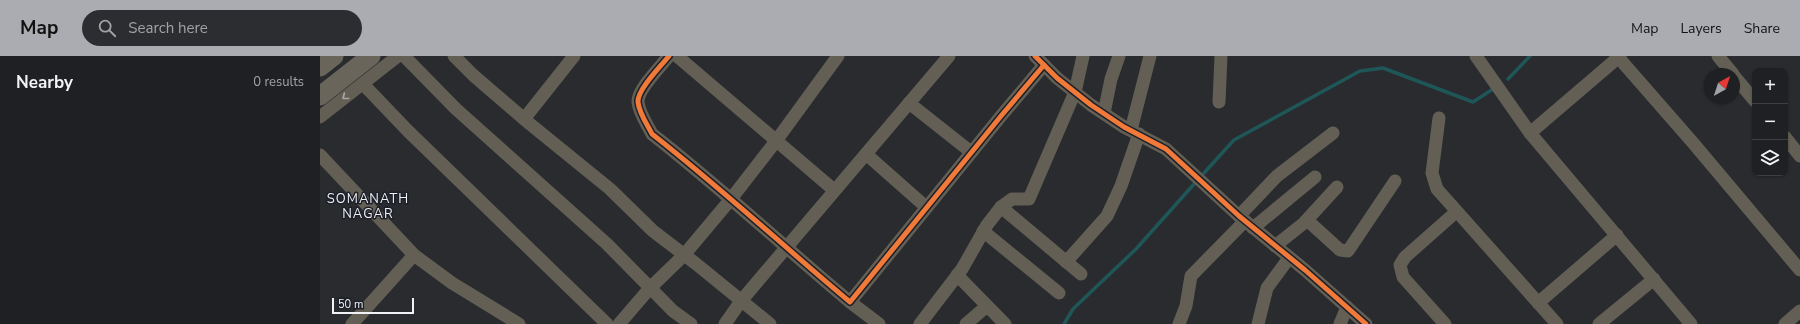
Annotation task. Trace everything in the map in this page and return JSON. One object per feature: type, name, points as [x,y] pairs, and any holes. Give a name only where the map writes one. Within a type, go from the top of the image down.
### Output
[{"type":"highway","points":[[320,67],[334,56]]},
{"type":"highway","points":[[320,96],[371,56]]},
{"type":"street","points":[[320,117],[398,56]]},
{"type":"street","points":[[404,56],[456,109],[607,244],[673,311],[691,324]]},
{"type":"street","points":[[454,56],[473,75],[524,119],[610,189],[653,231],[770,324]]},
{"type":"street","points":[[524,119],[574,56]]},
{"type":"street","points":[[669,56],[642,89],[638,97],[638,102],[643,117],[652,134],[731,199],[850,302],[879,324]]},
{"type":"street","points":[[677,56],[834,190]]},
{"type":"street","points":[[619,324],[650,288],[684,255],[731,199],[776,141],[838,56]]},
{"type":"street","points":[[725,324],[741,301],[949,56]]},
{"type":"street","points":[[1035,56],[1075,92],[1104,113],[1166,150],[1246,222],[1366,324]]},
{"type":"street","points":[[920,324],[957,275],[983,231],[1001,206],[1012,199],[1029,199],[1075,92],[1083,56]]},
{"type":"street","points":[[1104,113],[1111,79],[1119,56]]},
{"type":"street","points":[[1066,262],[1107,216],[1121,186],[1135,132],[1150,56]]},
{"type":"street","points":[[1219,102],[1221,56]]},
{"type":"street","points":[[1476,56],[1530,133],[1691,324]]},
{"type":"street","points":[[1718,56],[1727,68]]},
{"type":"street","points":[[1530,133],[1619,57],[1800,270]]},
{"type":"street","points":[[850,302],[971,152],[1044,65]]},
{"type":"street","points":[[1740,83],[1752,97]]},
{"type":"street","points":[[363,84],[408,131],[607,324]]},
{"type":"street","points":[[909,103],[971,152]]},
{"type":"street","points":[[1439,118],[1432,173],[1437,189],[1557,324]]},
{"type":"street","points":[[1246,222],[1277,176],[1333,133]]},
{"type":"street","points":[[1787,140],[1800,156]]},
{"type":"street","points":[[866,154],[926,207]]},
{"type":"street","points":[[320,155],[414,255],[452,283],[519,324]]},
{"type":"street","points":[[1180,324],[1186,306],[1191,276],[1246,222],[1315,177]]},
{"type":"street","points":[[1307,220],[1340,250],[1348,251],[1395,181]]},
{"type":"street","points":[[1275,246],[1307,220],[1337,188]]},
{"type":"street","points":[[1001,206],[1082,274]]},
{"type":"street","points":[[1445,324],[1403,277],[1400,265],[1405,257],[1456,212]]},
{"type":"street","points":[[983,231],[1059,293]]},
{"type":"street","points":[[1538,303],[1617,235]]},
{"type":"street","points":[[352,324],[414,255]]},
{"type":"street","points":[[1258,324],[1267,288],[1289,258]]},
{"type":"street","points":[[957,275],[1005,324]]},
{"type":"street","points":[[1599,324],[1654,279]]},
{"type":"street","points":[[966,324],[987,306]]},
{"type":"street","points":[[1340,324],[1347,307]]},
{"type":"street","points":[[1785,324],[1800,311]]},
{"type":"waterway","points":[[1508,79],[1530,56]]},
{"type":"waterway","points":[[1204,173],[1234,140],[1360,71],[1383,68],[1473,102],[1493,89]]},
{"type":"waterway","points":[[1064,324],[1073,309],[1136,249],[1195,183]]},
{"type":"cycle path","points":[[669,56],[645,85],[639,97],[638,102],[640,110],[652,134],[850,302],[1044,65]]},
{"type":"cycle path","points":[[1035,56],[1057,78],[1091,105],[1124,127],[1166,149],[1239,216],[1305,270],[1366,324]]},
{"type":"district","name":"SOMANATH NAGAR","points":[[368,206]]}]
